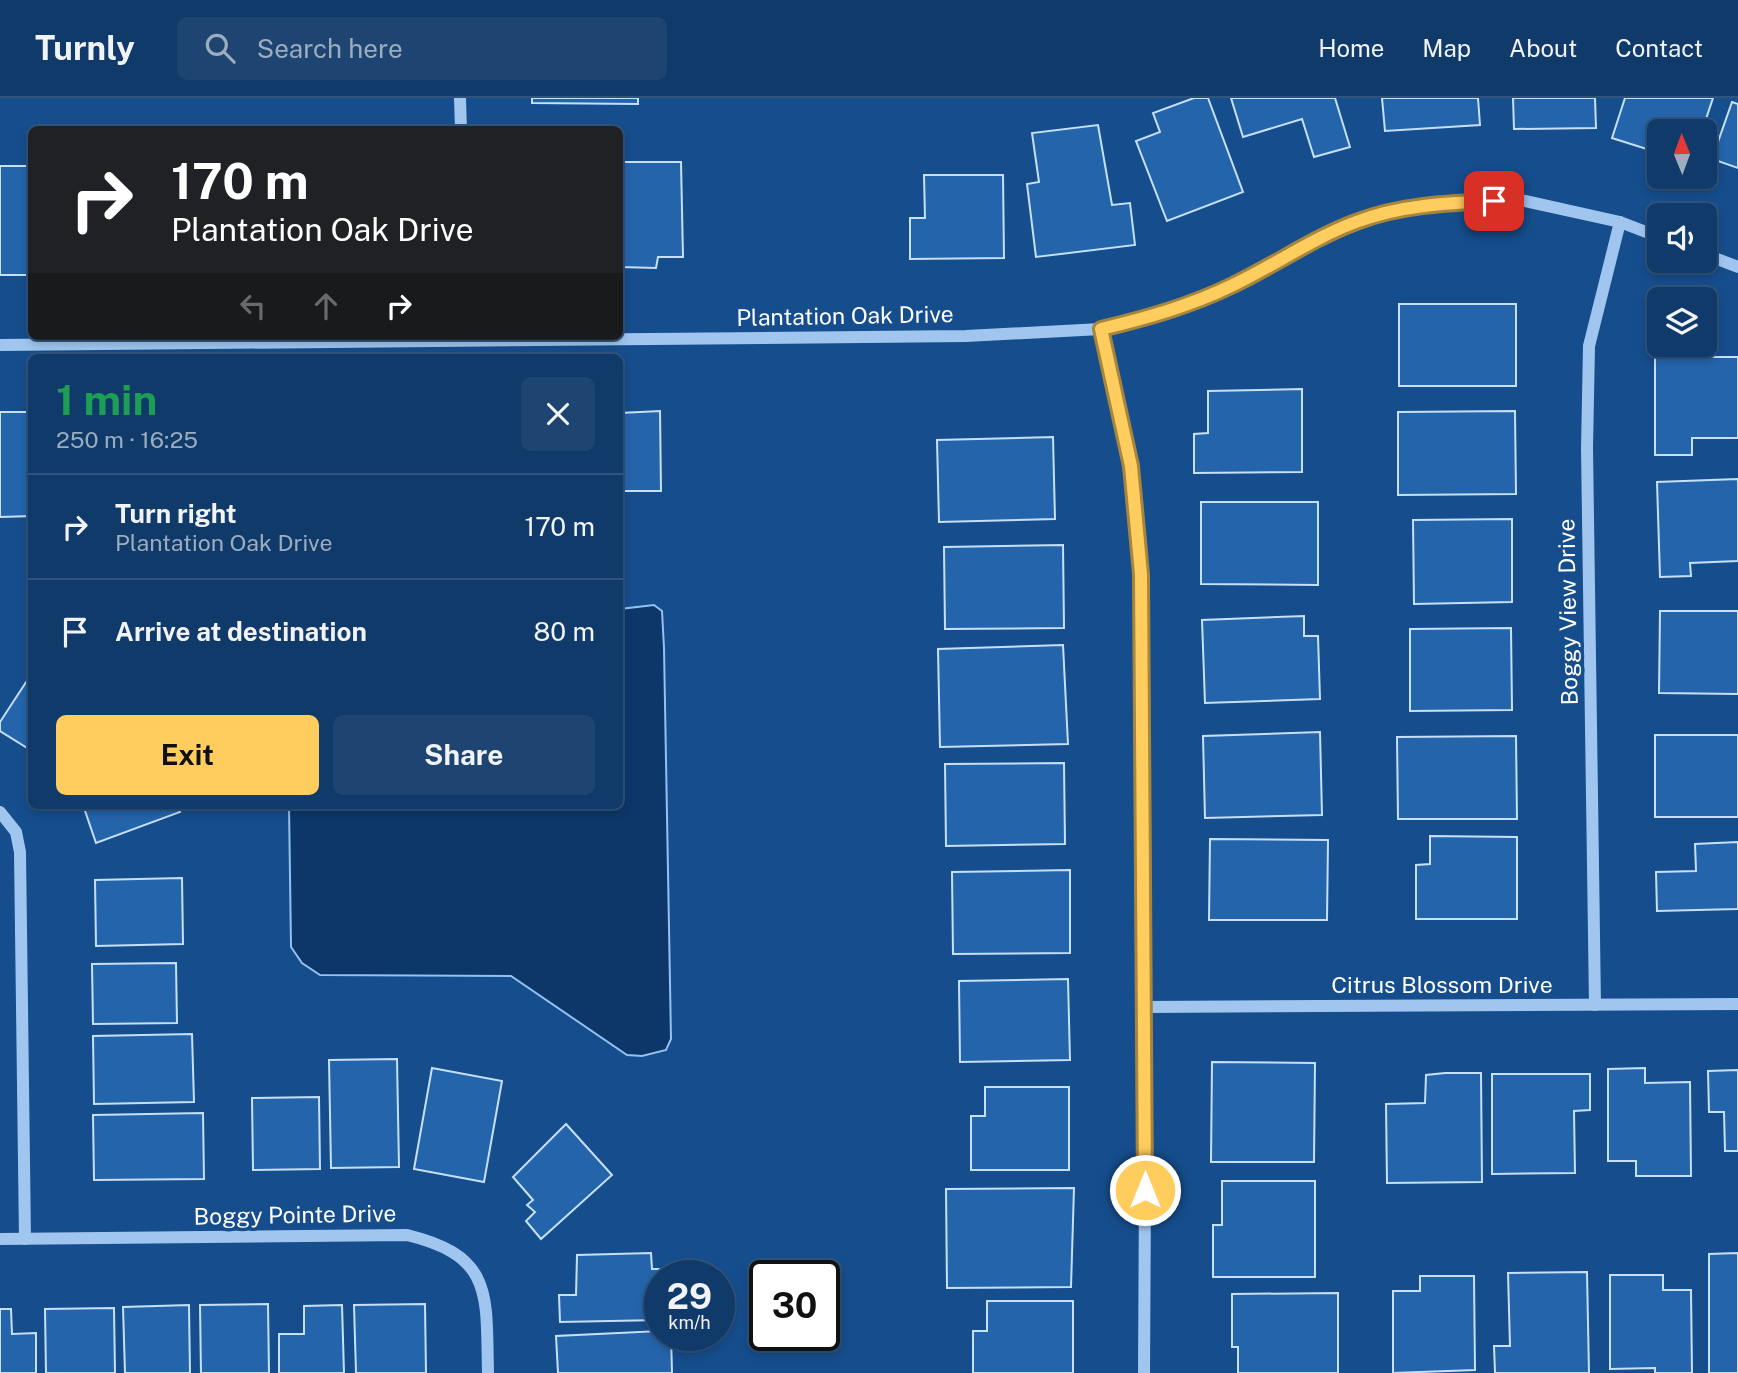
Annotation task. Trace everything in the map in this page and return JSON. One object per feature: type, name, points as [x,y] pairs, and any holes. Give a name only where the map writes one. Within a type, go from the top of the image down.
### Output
[{"type":"street","points":[[460,98],[461,126]]},
{"type":"street","name":"Plantation Oak Drive","points":[[623,337],[966,336],[1101,329],[1172,312],[1234,284],[1302,246],[1358,221],[1415,207],[1516,200],[1620,222],[1647,232]]},
{"type":"street","name":"Boggy View Drive","points":[[1595,1005],[1587,447],[1590,346],[1620,222]]},
{"type":"street","points":[[1717,259],[1738,267]]},
{"type":"street","points":[[1101,329],[1131,466],[1141,574],[1146,1007],[1144,1373]]},
{"type":"street","name":"Plantation Oak Drive","points":[[0,345],[334,340]]},
{"type":"street","points":[[0,812],[16,832],[20,852],[25,1238]]},
{"type":"street","name":"Citrus Blossom Drive","points":[[1146,1007],[1738,1004]]},
{"type":"street","name":"Boggy Pointe Drive","points":[[0,1239],[407,1235],[437,1242],[459,1254],[475,1270],[481,1286],[488,1373]]},
{"type":"water","points":[[654,605],[662,611],[671,1039],[666,1050],[642,1056],[627,1055],[511,976],[320,975],[302,963],[291,947],[289,809],[623,809],[623,609]]},
{"type":"building","points":[[532,98],[638,98],[638,104],[532,103]]},
{"type":"building","points":[[1194,98],[1208,98],[1243,192],[1167,221],[1136,141],[1160,132],[1153,113]]},
{"type":"building","points":[[1231,98],[1335,98],[1350,147],[1314,157],[1302,119],[1243,137]]},
{"type":"building","points":[[1382,98],[1478,98],[1480,125],[1385,131]]},
{"type":"building","points":[[1513,98],[1595,98],[1596,128],[1514,129]]},
{"type":"building","points":[[1625,98],[1713,98],[1706,119],[1647,119],[1647,149],[1612,138]]},
{"type":"building","points":[[1732,102],[1738,104],[1738,168],[1717,161],[1717,145]]},
{"type":"building","points":[[1098,125],[1112,205],[1130,203],[1135,245],[1036,257],[1027,184],[1039,182],[1032,133]]},
{"type":"building","points":[[623,162],[681,162],[683,257],[658,257],[656,268],[623,267]]},
{"type":"building","points":[[0,166],[28,166],[28,275],[0,275]]},
{"type":"building","points":[[924,175],[1003,175],[1004,258],[910,259],[910,218],[925,218]]},
{"type":"building","points":[[1399,304],[1516,304],[1516,386],[1399,386]]},
{"type":"building","points":[[1655,357],[1738,357],[1738,438],[1692,438],[1692,455],[1655,455]]},
{"type":"building","points":[[1302,389],[1302,472],[1194,473],[1194,434],[1208,433],[1208,391]]},
{"type":"building","points":[[660,411],[661,491],[623,491],[623,413]]},
{"type":"building","points":[[1515,411],[1516,494],[1398,495],[1398,412]]},
{"type":"building","points":[[0,412],[28,412],[28,516],[0,517]]},
{"type":"building","points":[[1053,437],[1055,519],[939,522],[937,440]]},
{"type":"building","points":[[1738,479],[1738,561],[1690,563],[1691,576],[1660,577],[1657,482]]},
{"type":"building","points":[[1201,502],[1318,502],[1318,585],[1201,584]]},
{"type":"building","points":[[1512,519],[1512,602],[1414,604],[1413,520]]},
{"type":"building","points":[[1063,545],[1064,628],[945,629],[944,547]]},
{"type":"building","points":[[1660,611],[1738,611],[1738,694],[1659,693]]},
{"type":"building","points":[[1304,616],[1304,636],[1318,636],[1320,699],[1205,703],[1202,620]]},
{"type":"building","points":[[1511,628],[1512,710],[1410,711],[1410,629]]},
{"type":"building","points":[[1063,645],[1068,744],[940,747],[938,649]]},
{"type":"building","points":[[28,679],[28,748],[0,731],[0,722]]},
{"type":"building","points":[[1320,732],[1322,815],[1205,818],[1203,736]]},
{"type":"building","points":[[1655,735],[1738,735],[1738,817],[1655,817]]},
{"type":"building","points":[[1516,736],[1517,819],[1398,819],[1397,737]]},
{"type":"building","points":[[1064,763],[1065,844],[946,846],[945,764]]},
{"type":"building","points":[[84,809],[179,809],[180,812],[96,843]]},
{"type":"building","points":[[1430,836],[1517,837],[1517,919],[1416,919],[1416,865],[1430,864]]},
{"type":"building","points":[[1210,839],[1328,840],[1327,920],[1209,920]]},
{"type":"building","points":[[1738,842],[1738,909],[1657,911],[1656,872],[1696,871],[1695,844]]},
{"type":"building","points":[[1070,870],[1070,953],[953,954],[952,872]]},
{"type":"building","points":[[182,878],[183,944],[96,946],[95,880]]},
{"type":"building","points":[[176,963],[177,1023],[93,1024],[92,964]]},
{"type":"building","points":[[1068,979],[1070,1060],[960,1062],[959,981]]},
{"type":"building","points":[[192,1034],[194,1102],[94,1104],[93,1036]]},
{"type":"building","points":[[397,1059],[399,1167],[331,1168],[329,1060]]},
{"type":"building","points":[[1212,1062],[1315,1063],[1314,1162],[1211,1162]]},
{"type":"building","points":[[432,1068],[502,1081],[484,1182],[414,1169]]},
{"type":"building","points":[[1645,1068],[1645,1083],[1690,1082],[1691,1176],[1636,1176],[1636,1161],[1608,1161],[1608,1069]]},
{"type":"building","points":[[1738,1070],[1738,1151],[1725,1151],[1724,1112],[1709,1112],[1708,1071]]},
{"type":"building","points":[[1481,1073],[1482,1182],[1387,1183],[1386,1104],[1425,1103],[1426,1075]]},
{"type":"building","points":[[1492,1074],[1590,1074],[1590,1110],[1574,1111],[1575,1173],[1492,1174]]},
{"type":"building","points":[[985,1087],[1069,1087],[1069,1170],[971,1170],[971,1116],[985,1116]]},
{"type":"building","points":[[319,1097],[320,1169],[253,1170],[252,1098]]},
{"type":"building","points":[[203,1113],[204,1179],[94,1180],[93,1115]]},
{"type":"building","points":[[566,1124],[612,1175],[541,1239],[526,1221],[535,1212],[527,1205],[533,1200],[513,1177]]},
{"type":"building","points":[[1222,1181],[1315,1181],[1315,1277],[1213,1277],[1213,1225],[1222,1225]]},
{"type":"building","points":[[1074,1188],[1071,1287],[947,1288],[946,1189]]},
{"type":"building","points":[[651,1253],[651,1260],[644,1260],[644,1320],[560,1322],[559,1295],[576,1295],[577,1255]]},
{"type":"building","points":[[1738,1253],[1738,1373],[1709,1373],[1709,1254]]},
{"type":"building","points":[[1587,1272],[1589,1373],[1495,1373],[1494,1346],[1510,1346],[1508,1273]]},
{"type":"building","points":[[1610,1275],[1663,1275],[1663,1290],[1691,1290],[1692,1373],[1655,1373],[1655,1368],[1610,1369]]},
{"type":"building","points":[[1420,1276],[1474,1276],[1475,1370],[1393,1373],[1393,1291],[1420,1291]]},
{"type":"building","points":[[1338,1293],[1338,1373],[1238,1373],[1238,1347],[1232,1347],[1232,1294]]},
{"type":"building","points":[[987,1301],[1073,1301],[1073,1373],[973,1373],[973,1331],[987,1331]]},
{"type":"building","points":[[268,1304],[269,1373],[201,1373],[200,1305]]},
{"type":"building","points":[[425,1304],[426,1373],[356,1373],[354,1305]]},
{"type":"building","points":[[189,1305],[190,1373],[125,1373],[123,1307]]},
{"type":"building","points":[[342,1305],[344,1373],[279,1373],[279,1334],[304,1334],[304,1306]]},
{"type":"building","points":[[114,1308],[115,1373],[46,1373],[45,1309]]},
{"type":"building","points":[[0,1309],[11,1309],[12,1334],[36,1333],[36,1373],[0,1373]]},
{"type":"building","points":[[644,1332],[644,1351],[671,1351],[672,1373],[558,1373],[556,1336]]},
{"type":"route","points":[[1145,1190],[1146,1007],[1141,574],[1131,466],[1101,329],[1172,312],[1234,284],[1302,246],[1358,221],[1415,207],[1494,201]]}]
